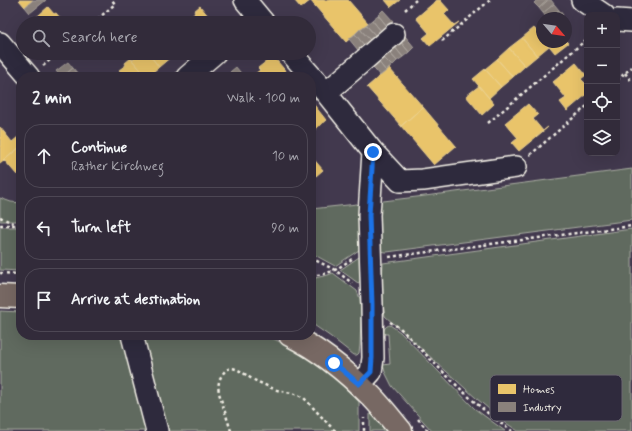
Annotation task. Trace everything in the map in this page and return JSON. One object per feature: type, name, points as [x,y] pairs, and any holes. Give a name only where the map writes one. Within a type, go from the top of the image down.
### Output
[{"type":"main road","points":[[0,296],[16,297]]},
{"type":"main road","points":[[299,340],[322,354],[359,384],[401,431]]},
{"type":"street","points":[[582,0],[600,12]]},
{"type":"street","points":[[620,20],[632,21]]},
{"type":"street","points":[[326,93],[394,34]]},
{"type":"street","points":[[0,43],[26,72]]},
{"type":"street","points":[[193,72],[207,60]]},
{"type":"street","points":[[296,60],[307,72]]},
{"type":"street","points":[[316,82],[373,152],[400,181],[422,180],[516,167]]},
{"type":"street","points":[[359,384],[371,372],[372,358],[369,215],[373,152]]},
{"type":"street","points":[[133,340],[157,431]]},
{"type":"path","points":[[101,16],[115,4],[112,0]]},
{"type":"path","points":[[405,10],[416,0]]},
{"type":"path","points":[[442,41],[490,0]]},
{"type":"path","points":[[488,123],[584,42]]},
{"type":"path","points":[[620,77],[632,67]]},
{"type":"path","points":[[624,73],[632,82]]},
{"type":"path","points":[[516,167],[584,109]]},
{"type":"path","points":[[0,217],[16,225]]},
{"type":"path","points":[[0,224],[16,225]]},
{"type":"path","points":[[316,275],[334,270],[361,253],[389,257],[632,226]]},
{"type":"path","points":[[316,261],[334,270],[357,287],[386,320],[400,328],[467,396],[490,414]]},
{"type":"path","points":[[0,273],[16,274]]},
{"type":"path","points":[[231,431],[218,387],[218,382],[225,371],[230,369],[239,370],[256,381],[273,388],[292,392],[304,398],[336,431]]},
{"type":"path","points":[[499,421],[512,431]]},
{"type":"green space","points":[[632,169],[632,220],[387,252],[374,251],[375,202]]},
{"type":"green space","points":[[0,198],[16,202],[16,221],[0,221]]},
{"type":"green space","points":[[357,204],[360,207],[362,248],[335,266],[316,256],[316,208]]},
{"type":"green space","points":[[0,227],[16,227],[16,271],[0,270]]},
{"type":"green space","points":[[632,229],[632,431],[518,431],[503,421],[622,421],[622,375],[490,375],[490,410],[385,316],[382,296],[383,263]]},
{"type":"green space","points":[[362,255],[361,281],[358,283],[340,270]]},
{"type":"green space","points":[[333,273],[357,291],[360,299],[360,345],[359,353],[357,355],[354,355],[316,326],[316,278]]},
{"type":"green space","points":[[0,311],[16,312],[16,340],[124,340],[149,431],[0,431]]},
{"type":"green space","points":[[390,325],[400,332],[475,409],[505,431],[432,431],[392,386],[385,372],[383,365],[390,364],[388,334],[383,334],[387,326]]},
{"type":"green space","points":[[141,340],[276,340],[298,351],[321,366],[359,402],[359,431],[161,431]]},
{"type":"green space","points":[[370,413],[389,431],[370,431]]},
{"type":"building: Homes","points":[[19,0],[33,0],[25,7]]},
{"type":"building: Homes","points":[[294,0],[311,0],[301,8]]},
{"type":"building: Homes","points":[[310,0],[348,0],[368,23],[346,42]]},
{"type":"building: Homes","points":[[385,0],[400,0],[391,7]]},
{"type":"building: Homes","points":[[437,0],[440,0],[449,10],[444,14],[454,25],[459,22],[430,46],[423,38],[429,33],[416,18]]},
{"type":"building: Homes","points":[[200,6],[208,16],[192,16],[195,13],[194,11]]},
{"type":"building: Homes","points":[[48,7],[54,14],[56,13],[58,16],[38,16]]},
{"type":"building: Homes","points":[[534,28],[536,30],[536,48],[547,48],[537,56],[522,38]]},
{"type":"building: Homes","points":[[522,38],[537,56],[525,66],[509,48]]},
{"type":"building: Homes","points":[[509,48],[525,66],[513,77],[497,59]]},
{"type":"building: Homes","points":[[551,48],[562,48],[555,53]]},
{"type":"building: Homes","points":[[497,59],[513,77],[501,87],[485,69]]},
{"type":"building: Homes","points":[[129,60],[132,60],[143,72],[121,72],[119,70],[126,65],[125,63]]},
{"type":"building: Homes","points":[[132,60],[154,60],[159,67],[153,72],[143,72]]},
{"type":"building: Homes","points":[[154,60],[167,60],[159,67]]},
{"type":"building: Homes","points":[[268,60],[276,60],[286,72],[257,72],[260,70],[258,68]]},
{"type":"building: Homes","points":[[576,63],[584,73],[584,77],[581,79],[584,82],[584,97],[567,111],[560,102],[566,98],[553,82]]},
{"type":"building: Homes","points":[[389,68],[423,107],[401,126],[367,87]]},
{"type":"building: Homes","points":[[485,69],[501,87],[489,98],[473,79]]},
{"type":"building: Homes","points":[[479,86],[494,104],[482,115],[466,96]]},
{"type":"building: Homes","points":[[528,104],[538,115],[533,119],[543,131],[548,127],[519,151],[512,143],[518,138],[505,123]]},
{"type":"building: Homes","points":[[316,107],[326,120],[316,129]]},
{"type":"building: Homes","points":[[423,107],[456,146],[434,165],[401,126]]},
{"type":"building: Homes","points":[[0,127],[12,142],[16,139],[16,150],[0,164]]},
{"type":"building: Homes","points":[[16,150],[16,174],[5,161],[3,161]]},
{"type":"building: Homes","points":[[316,162],[323,170],[316,176]]},
{"type":"building: Industry","points":[[33,0],[46,0],[30,13],[25,7]]},
{"type":"building: Industry","points":[[537,0],[548,0],[539,8],[534,3]]},
{"type":"building: Industry","points":[[548,0],[551,0],[554,4],[544,12],[542,12],[539,8]]},
{"type":"building: Industry","points":[[554,4],[559,10],[556,12],[544,12]]},
{"type":"building: Industry","points":[[383,10],[393,21],[387,26],[378,15]]},
{"type":"building: Industry","points":[[378,15],[387,26],[381,31],[372,20]]},
{"type":"building: Industry","points":[[372,20],[381,31],[375,35],[366,25]]},
{"type":"building: Industry","points":[[366,25],[375,35],[370,40],[360,29]]},
{"type":"building: Industry","points":[[360,29],[370,40],[364,45],[355,34]]},
{"type":"building: Industry","points":[[355,34],[364,45],[358,50],[349,39]]},
{"type":"building: Industry","points":[[405,36],[414,47],[409,52],[400,41]]},
{"type":"building: Industry","points":[[400,41],[409,52],[403,57],[394,46]]},
{"type":"building: Industry","points":[[394,46],[403,57],[397,61],[388,51]]},
{"type":"building: Industry","points":[[388,51],[397,61],[392,66],[382,56]]},
{"type":"building: Industry","points":[[382,56],[392,66],[386,71],[377,60]]},
{"type":"building: Industry","points":[[377,60],[386,71],[380,76],[371,65]]},
{"type":"building: Industry","points":[[68,62],[73,68],[68,72],[56,71]]},
{"type":"building: Industry","points":[[236,67],[240,72],[230,72]]},
{"type":"building: Industry","points":[[73,68],[76,72],[68,72]]},
{"type":"route","points":[[334,363],[359,384],[371,372],[372,304],[369,215],[373,152]]}]
